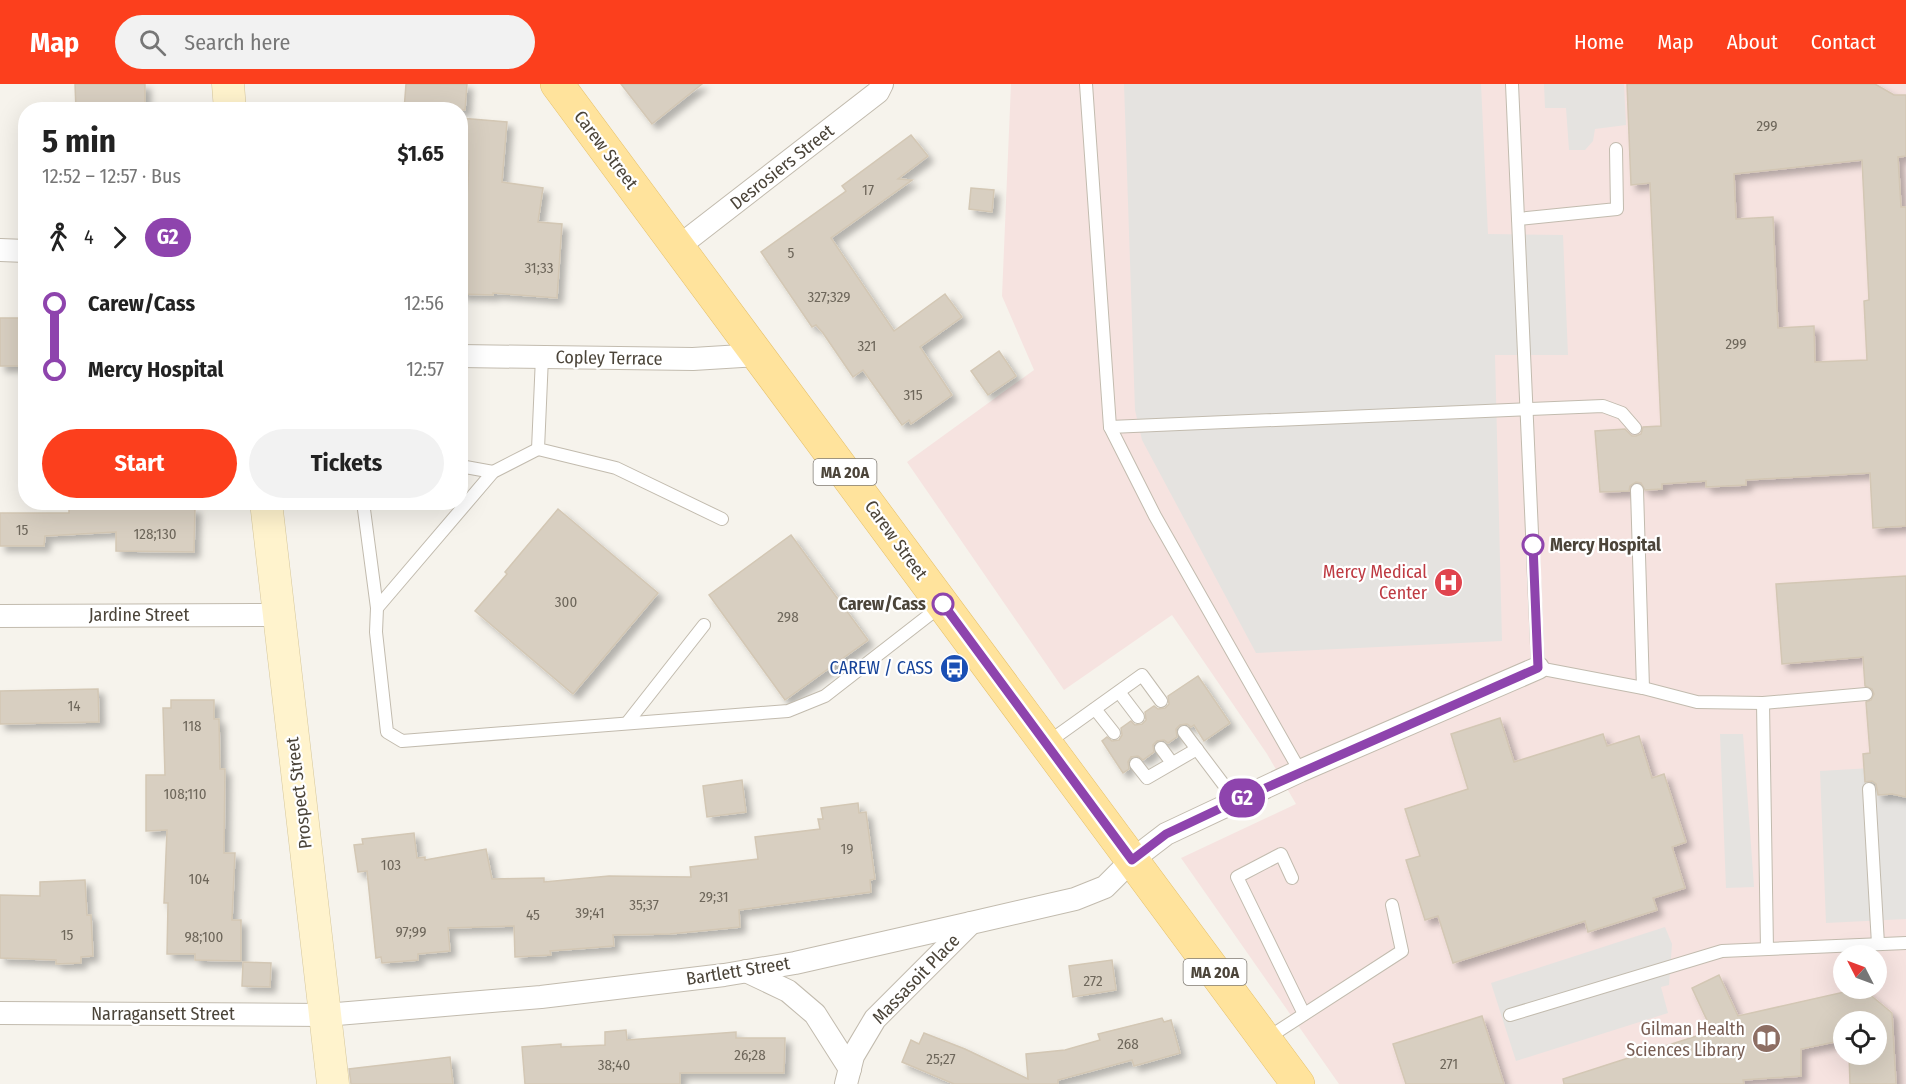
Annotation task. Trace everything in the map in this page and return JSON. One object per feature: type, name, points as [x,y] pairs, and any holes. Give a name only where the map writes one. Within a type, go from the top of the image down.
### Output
[{"type":"main road","points":[[228,84],[229,102]]},
{"type":"main road","name":"Carew Street","points":[[557,84],[1298,1084]]},
{"type":"main road","name":"Prospect Street","points":[[267,510],[333,1084]]},
{"type":"street","name":"Desrosiers Street","points":[[678,247],[878,92],[882,84]]},
{"type":"street","points":[[0,250],[18,251]]},
{"type":"street","name":"Copley Terrace","points":[[468,356],[693,359],[758,355]]},
{"type":"street","name":"Jardine Street","points":[[0,616],[278,615]]},
{"type":"street","name":"Bartlett Street","points":[[325,1015],[541,997],[746,971],[795,963],[1075,898],[1105,887],[1132,860],[1166,834],[1300,771],[1538,668]]},
{"type":"street","name":"Massasoit Place","points":[[848,1077],[853,1056],[875,1019],[971,923]]},
{"type":"street","name":"Massasoit Place","points":[[746,971],[788,991],[815,1014],[848,1077]]},
{"type":"street","name":"Narragansett Street","points":[[0,1013],[325,1015]]},
{"type":"lane","points":[[1086,84],[1110,428],[1155,516],[1300,771]]},
{"type":"lane","points":[[1512,84],[1538,668],[1643,688],[1697,702],[1763,703],[1866,694]]},
{"type":"lane","points":[[1518,219],[1617,208],[1616,149]]},
{"type":"lane","points":[[538,449],[542,357]]},
{"type":"lane","points":[[1110,428],[1603,406],[1622,413],[1635,428]]},
{"type":"lane","points":[[468,501],[493,472],[538,449],[616,468],[722,519]]},
{"type":"lane","points":[[468,467],[493,472]]},
{"type":"lane","points":[[1637,490],[1643,688]]},
{"type":"lane","points":[[364,510],[377,608],[376,632],[387,732],[402,741],[788,711],[825,696],[943,604]]},
{"type":"lane","points":[[377,608],[461,510]]},
{"type":"lane","points":[[627,723],[704,625]]},
{"type":"lane","points":[[1046,744],[1142,675],[1161,701]]},
{"type":"lane","points":[[1119,692],[1138,717]]},
{"type":"lane","points":[[1763,703],[1767,949]]},
{"type":"lane","points":[[1095,709],[1114,733]]},
{"type":"lane","points":[[1184,732],[1236,801]]},
{"type":"lane","points":[[1161,748],[1172,763]]},
{"type":"lane","points":[[1136,764],[1147,778],[1197,749]]},
{"type":"lane","points":[[1869,789],[1878,944]]},
{"type":"lane","points":[[1292,878],[1281,854],[1237,877],[1304,1014]]},
{"type":"lane","points":[[1265,1040],[1402,951],[1392,905]]},
{"type":"lane","points":[[1510,1015],[1722,951],[1906,943]]},
{"type":"shaded area","name":"Mercy Medical Center","points":[[1011,84],[1906,84],[1906,1084],[1339,1084],[1181,858],[1296,804],[1267,754],[1172,615],[1064,690],[907,462],[1034,370],[1002,296]]},
{"type":"shaded area","points":[[1124,84],[1481,84],[1488,234],[1563,235],[1568,355],[1495,355],[1502,641],[1256,653],[1142,440],[1135,410]]},
{"type":"shaded area","points":[[1544,84],[1624,84],[1626,125],[1595,129],[1593,141],[1585,150],[1569,150],[1566,108],[1545,108]]},
{"type":"shaded area","points":[[1720,734],[1743,734],[1754,887],[1726,888]]},
{"type":"shaded area","points":[[1906,766],[1906,919],[1826,923],[1820,771]]},
{"type":"shaded area","points":[[1665,927],[1672,944],[1669,985],[1661,987],[1668,1013],[1516,1061],[1491,983]]},
{"type":"building","points":[[75,84],[145,84],[145,102],[76,102]]},
{"type":"building","points":[[406,84],[467,84],[466,102],[405,102]]},
{"type":"building","points":[[621,84],[702,84],[652,124]]},
{"type":"building","points":[[1627,84],[1875,84],[1894,95],[1906,95],[1906,156],[1898,157],[1901,207],[1906,207],[1906,526],[1873,528],[1870,473],[1746,480],[1746,485],[1706,487],[1706,481],[1662,484],[1662,489],[1645,490],[1641,483],[1636,482],[1630,486],[1629,491],[1600,492],[1595,431],[1625,429],[1632,436],[1636,436],[1641,434],[1643,427],[1661,426],[1650,183],[1631,185]],"holes":[[[1862,160],[1869,300],[1864,301],[1867,360],[1815,362],[1814,326],[1778,328],[1773,217],[1736,219],[1734,174]]]},
{"type":"building","points":[[468,119],[507,122],[502,182],[543,188],[538,222],[562,224],[557,298],[493,293],[493,295],[468,294]]},
{"type":"building","points":[[911,135],[928,156],[898,179],[912,180],[831,238],[894,331],[945,294],[962,317],[920,347],[952,395],[911,424],[909,420],[902,425],[863,370],[853,377],[823,333],[816,325],[812,327],[761,252],[846,191],[842,186]]},
{"type":"building","points":[[971,188],[994,190],[992,212],[969,209]]},
{"type":"building","points":[[0,318],[18,318],[18,366],[0,366]]},
{"type":"building","points":[[999,351],[1016,376],[988,395],[971,371]]},
{"type":"building","points":[[558,509],[658,593],[573,694],[475,611]]},
{"type":"building","points":[[69,510],[195,510],[194,552],[116,551],[116,532],[45,536],[44,546],[0,546],[0,513],[69,513]]},
{"type":"building","points":[[791,535],[868,640],[785,700],[709,595]]},
{"type":"building","points":[[1906,576],[1906,797],[1892,794],[1878,795],[1876,784],[1872,781],[1865,782],[1863,754],[1870,753],[1866,702],[1871,700],[1874,694],[1872,689],[1865,686],[1863,657],[1782,664],[1776,584]]},
{"type":"building","points":[[1198,676],[1230,723],[1204,741],[1194,725],[1191,727],[1187,724],[1180,725],[1176,729],[1177,737],[1168,743],[1164,740],[1157,741],[1153,745],[1154,752],[1143,760],[1138,756],[1131,757],[1128,762],[1129,769],[1123,773],[1102,741],[1107,737],[1112,741],[1119,740],[1122,735],[1121,728],[1131,721],[1135,725],[1142,724],[1146,720],[1145,712],[1154,706],[1158,709],[1165,708],[1169,704],[1168,696]]},
{"type":"building","points":[[98,689],[99,722],[0,724],[0,691]]},
{"type":"building","points":[[171,700],[214,700],[214,719],[219,719],[220,769],[225,769],[224,853],[235,853],[232,920],[241,920],[241,961],[195,960],[195,954],[167,954],[168,903],[164,903],[167,830],[146,831],[146,775],[165,775],[163,708],[171,708]]},
{"type":"building","points":[[1500,718],[1514,762],[1603,734],[1607,746],[1639,736],[1652,778],[1664,774],[1686,842],[1672,847],[1685,888],[1653,898],[1657,910],[1588,932],[1585,921],[1453,963],[1438,916],[1425,920],[1406,860],[1420,856],[1405,809],[1468,789],[1451,734]]},
{"type":"building","points":[[742,780],[746,812],[707,817],[703,786]]},
{"type":"building","points":[[858,803],[859,813],[866,812],[875,879],[870,880],[871,892],[739,910],[740,927],[670,934],[613,935],[614,946],[550,951],[551,955],[515,957],[514,926],[448,928],[450,951],[418,954],[418,960],[382,963],[381,957],[376,958],[367,871],[358,872],[354,845],[363,844],[362,839],[414,833],[417,858],[425,857],[425,860],[486,849],[492,879],[544,878],[544,882],[609,876],[691,877],[690,867],[758,859],[755,837],[820,829],[818,819],[823,819],[821,808]]},
{"type":"building","points":[[85,880],[87,915],[91,915],[93,956],[81,957],[81,963],[56,964],[56,960],[0,958],[0,895],[40,896],[40,882]]},
{"type":"building","points":[[1112,960],[1116,990],[1073,997],[1069,966]]},
{"type":"building","points":[[243,962],[271,963],[270,987],[242,986]]},
{"type":"building","name":"Gilman Health Sciences Library","points":[[1719,975],[1738,1016],[1833,995],[1833,999],[1875,999],[1892,1013],[1896,1084],[1850,1084],[1849,1065],[1887,1065],[1887,1011],[1833,1011],[1833,1042],[1801,1049],[1801,1076],[1743,1080],[1744,1084],[1564,1084],[1563,1079],[1712,1031],[1692,988]]},
{"type":"building","points":[[1482,1016],[1504,1084],[1406,1084],[1393,1044]]},
{"type":"building","points":[[1162,1018],[1164,1022],[1171,1020],[1180,1053],[1134,1066],[1132,1060],[1058,1080],[1058,1084],[954,1084],[902,1062],[911,1040],[919,1044],[924,1033],[965,1049],[1028,1079],[1026,1054],[1065,1050],[1100,1040],[1098,1034]]},
{"type":"building","points":[[626,1030],[627,1040],[736,1032],[736,1038],[785,1038],[784,1073],[680,1073],[680,1084],[525,1084],[522,1047],[561,1044],[561,1047],[605,1045],[605,1032]]},
{"type":"building","points":[[450,1057],[453,1084],[351,1084],[349,1069]]},
{"type":"bus line","name":"G2","points":[[943,604],[1132,860],[1166,834],[1300,771],[1538,668],[1533,545]]},
{"type":"place","name":"Mercy Hospital","points":[[1533,545]]},
{"type":"place","name":"Mercy Medical Center","points":[[1448,582]]},
{"type":"place","name":"Carew/Cass","points":[[943,604]]},
{"type":"place","name":"CAREW / CASS","points":[[954,668]]},
{"type":"place","name":"Gilman Health Sciences Library","points":[[1766,1039]]}]
